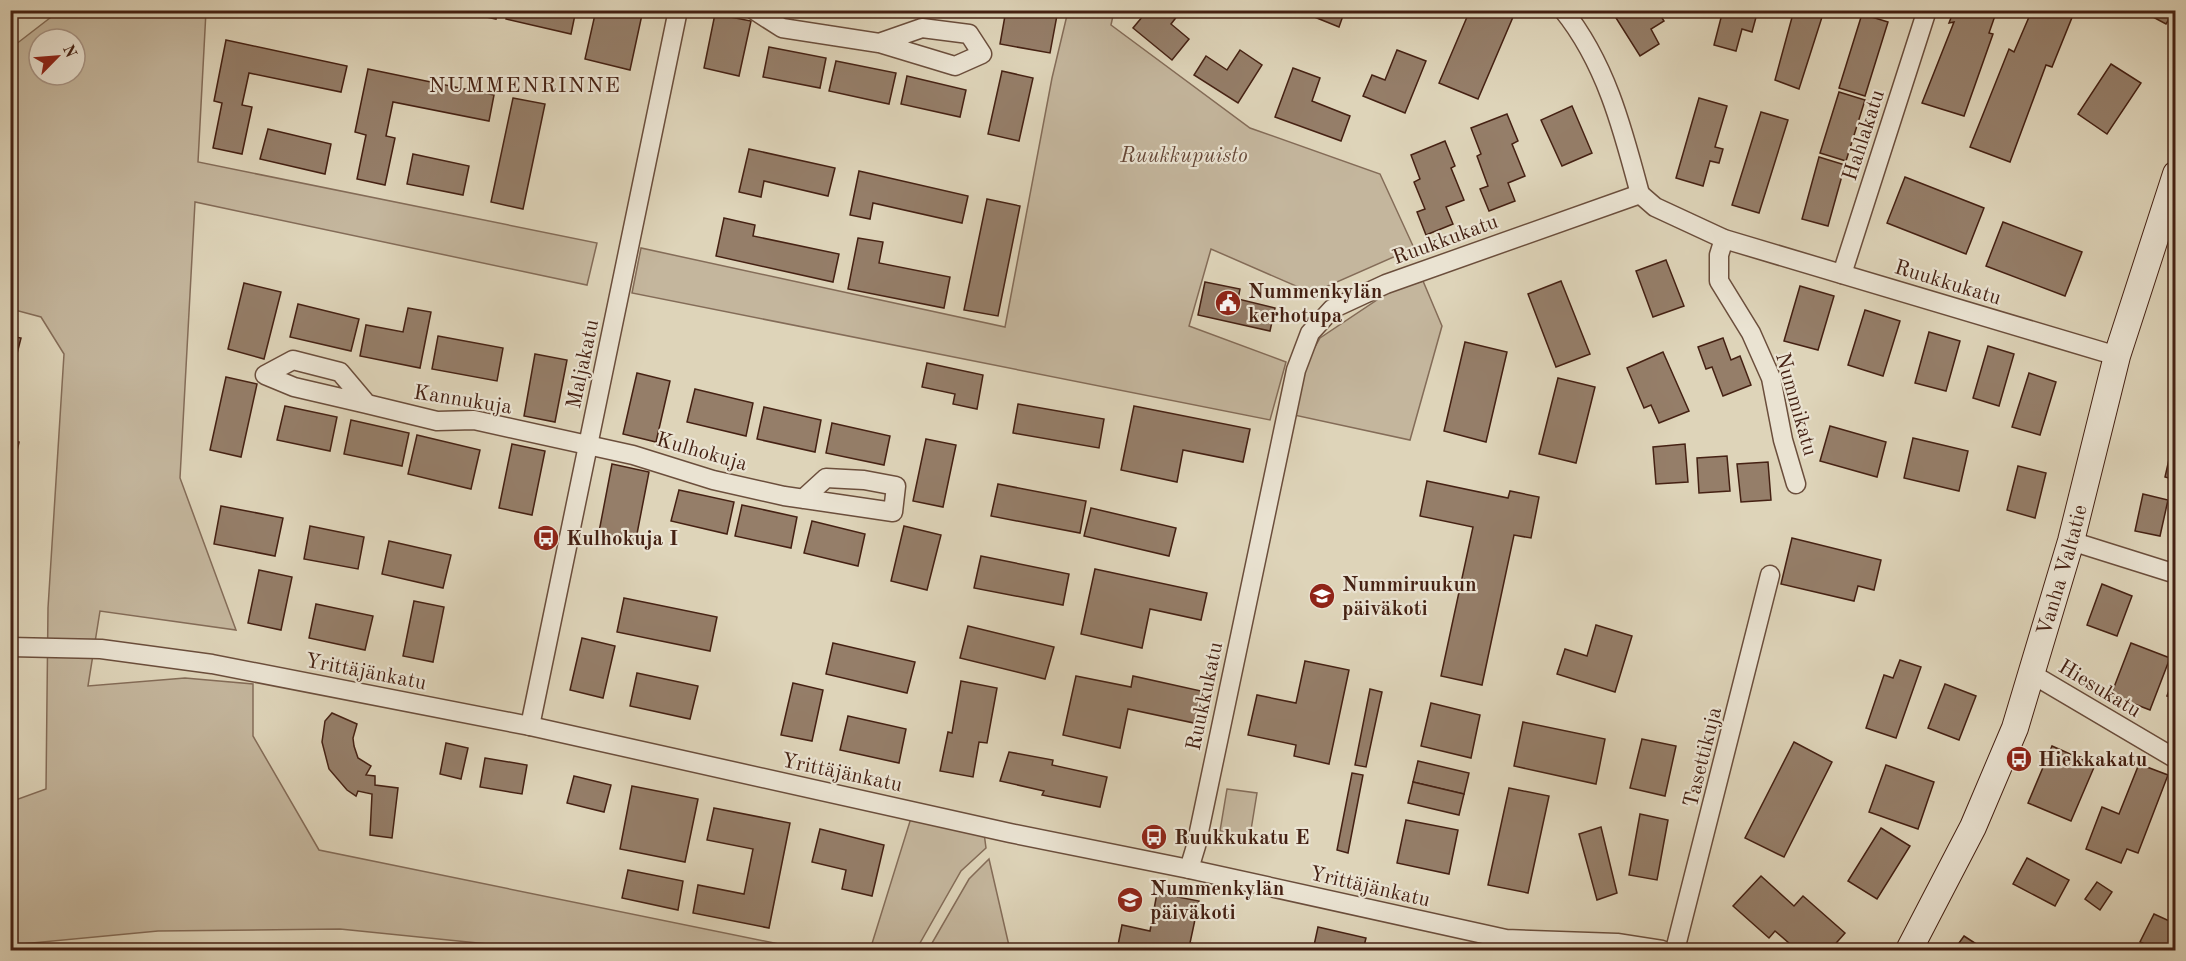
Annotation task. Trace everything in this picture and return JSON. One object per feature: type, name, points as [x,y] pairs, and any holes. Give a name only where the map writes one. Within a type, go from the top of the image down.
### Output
[{"type":"street","name":"Maljakatu","points":[[530,726],[678,10]]},
{"type":"street","points":[[754,10],[782,28],[879,43],[955,66],[982,54],[969,34],[922,28],[879,43]]},
{"type":"street","points":[[1563,10],[1591,52],[1615,105],[1640,194]]},
{"type":"street","name":"Hahlakatu","points":[[1842,274],[1927,10]]},
{"type":"street","name":"Vanha Valtatie","points":[[1909,951],[1973,827],[2015,728],[2071,541],[2117,356],[2175,174]]},
{"type":"street","name":"Ruukkukatu","points":[[1189,869],[1196,846],[1296,369],[1310,333],[1332,309],[1386,284],[1640,194],[1655,207],[1724,239],[2117,356]]},
{"type":"street","name":"Nummikatu","points":[[1724,239],[1719,255],[1719,281],[1751,333],[1770,378],[1783,440],[1796,484]]},
{"type":"street","name":"Kannukuja","points":[[367,404],[340,372],[293,360],[265,375],[294,387],[437,421],[474,420],[588,445]]},
{"type":"street","name":"Kulhokuja","points":[[588,445],[633,455],[713,480],[803,499]]},
{"type":"street","points":[[2071,541],[2175,574]]},
{"type":"street","name":"Tasettikuja","points":[[1675,951],[1770,575]]},
{"type":"street","name":"Yrittäjänkatu","points":[[10,647],[101,649],[212,664],[530,726],[1010,833],[1189,869],[1506,939],[1617,943],[1662,951]]},
{"type":"street","name":"Hiesukatu","points":[[2032,674],[2175,759]]},
{"type":"green space","points":[[59,11],[206,11],[198,162],[597,243],[587,285],[195,202],[180,478],[236,630],[100,611],[88,686],[185,678],[253,684],[253,736],[319,850],[808,950],[546,950],[340,929],[158,931],[11,945],[10,802],[46,789],[48,608],[64,354],[41,317],[11,309],[11,48],[27,36],[27,87],[87,87],[87,27],[38,27]]},
{"type":"green space","name":"Ruukkupuisto","points":[[1068,11],[1114,11],[1111,25],[1250,128],[1380,174],[1414,248],[1312,293],[1211,249],[1189,326],[1286,362],[1270,420],[632,293],[641,248],[1005,327],[1052,78]]},
{"type":"green space","points":[[1423,281],[1442,326],[1410,440],[1294,415],[1302,370],[1320,338],[1392,290]]},
{"type":"green space","points":[[1227,789],[1257,793],[1250,836],[1220,831]]},
{"type":"green space","points":[[911,818],[984,833],[986,848],[961,871],[916,950],[870,950]]},
{"type":"green space","points":[[989,859],[1010,950],[928,950],[969,879]]},
{"type":"building","points":[[454,10],[498,10],[496,19]]},
{"type":"building","points":[[508,10],[576,10],[571,34],[506,19]]},
{"type":"building","points":[[596,10],[643,10],[630,70],[585,59]]},
{"type":"building","points":[[939,10],[969,10],[968,17]]},
{"type":"building","points":[[1006,10],[1058,10],[1050,53],[1000,44]]},
{"type":"building","points":[[1148,10],[1182,10],[1171,24],[1189,39],[1172,60],[1133,28]]},
{"type":"building","points":[[1315,10],[1345,10],[1339,27],[1312,16]]},
{"type":"building","points":[[1470,10],[1516,10],[1478,99],[1439,83]]},
{"type":"building","points":[[1611,10],[1657,10],[1664,21],[1651,29],[1659,44],[1640,56]]},
{"type":"building","points":[[1723,10],[1758,10],[1752,32],[1742,29],[1736,51],[1714,45]]},
{"type":"building","points":[[1794,10],[1812,10],[1823,14],[1799,89],[1775,80]]},
{"type":"building","points":[[1954,10],[1997,10],[1989,33],[1993,34],[1964,116],[1922,103],[1954,22],[1949,23]]},
{"type":"building","points":[[2032,10],[2063,10],[2073,15],[2052,67],[2046,65],[2010,162],[1970,147],[2009,49],[2014,52]]},
{"type":"building","points":[[2140,10],[2176,10],[2176,18],[2171,16],[2166,24]]},
{"type":"building","points":[[715,14],[751,21],[739,76],[704,68]]},
{"type":"building","points":[[1862,14],[1888,22],[1865,96],[1839,88]]},
{"type":"building","points":[[226,40],[347,66],[341,92],[249,73],[242,105],[252,107],[242,154],[213,148],[222,103],[214,101]]},
{"type":"building","points":[[769,47],[826,58],[820,88],[763,77]]},
{"type":"building","points":[[1240,50],[1262,65],[1238,103],[1194,75],[1206,56],[1227,70]]},
{"type":"building","points":[[1397,50],[1426,61],[1405,113],[1363,96],[1372,75],[1385,80]]},
{"type":"building","points":[[836,61],[896,73],[889,104],[829,91]]},
{"type":"building","points":[[2111,64],[2141,83],[2107,134],[2078,114]]},
{"type":"building","points":[[1293,68],[1320,78],[1312,101],[1350,116],[1341,141],[1275,117]]},
{"type":"building","points":[[368,69],[494,95],[489,121],[393,102],[386,136],[395,138],[385,185],[357,179],[366,135],[355,132]]},
{"type":"building","points":[[1002,71],[1033,78],[1019,141],[988,134]]},
{"type":"building","points":[[907,76],[966,90],[960,117],[901,104]]},
{"type":"building","points":[[1839,92],[1865,100],[1846,161],[1820,153]]},
{"type":"building","points":[[513,98],[545,104],[523,209],[491,202]]},
{"type":"building","points":[[1699,98],[1727,106],[1715,147],[1723,149],[1719,163],[1710,161],[1703,186],[1676,178]]},
{"type":"building","points":[[1572,106],[1592,153],[1562,166],[1541,120]]},
{"type":"building","points":[[1761,112],[1788,120],[1759,213],[1732,205]]},
{"type":"building","points":[[1507,114],[1518,141],[1512,144],[1525,176],[1508,183],[1515,201],[1489,211],[1480,189],[1488,186],[1477,156],[1481,154],[1471,128]]},
{"type":"building","points":[[268,129],[331,144],[325,174],[260,159]]},
{"type":"building","points":[[1445,141],[1455,166],[1451,168],[1464,200],[1446,207],[1453,224],[1426,235],[1417,212],[1425,209],[1414,182],[1420,179],[1411,155]]},
{"type":"building","points":[[749,149],[835,168],[828,196],[764,181],[761,197],[739,192]]},
{"type":"building","points":[[413,154],[469,166],[463,195],[407,184]]},
{"type":"building","points":[[1819,157],[1845,165],[1828,226],[1802,219]]},
{"type":"building","points":[[859,171],[968,196],[962,223],[873,203],[870,219],[850,215]]},
{"type":"building","points":[[1905,177],[1984,208],[1966,254],[1887,223]]},
{"type":"building","points":[[987,199],[1020,206],[998,316],[964,310]]},
{"type":"building","points":[[724,218],[755,225],[753,236],[839,254],[833,282],[716,256]]},
{"type":"building","points":[[2003,222],[2082,252],[2065,296],[1986,266]]},
{"type":"building","points":[[858,238],[883,242],[879,263],[950,277],[944,308],[848,289]]},
{"type":"building","points":[[1666,260],[1684,306],[1653,317],[1636,271]]},
{"type":"building","points":[[1561,281],[1590,354],[1556,367],[1528,294]]},
{"type":"building","name":"Nummenkylän kerhotupa","points":[[1205,282],[1240,289],[1238,299],[1275,308],[1270,331],[1198,315]]},
{"type":"building","points":[[244,283],[281,292],[264,359],[228,349]]},
{"type":"building","points":[[1800,286],[1834,296],[1818,350],[1784,341]]},
{"type":"building","points":[[298,304],[359,319],[351,351],[290,337]]},
{"type":"building","points":[[408,308],[431,312],[420,368],[360,356],[366,325],[403,332]]},
{"type":"building","points":[[1865,310],[1900,321],[1883,376],[1848,365]]},
{"type":"building","points":[[1929,332],[1960,341],[1946,391],[1915,383]]},
{"type":"building","points":[[10,336],[21,338],[10,381]]},
{"type":"building","points":[[438,336],[503,348],[497,381],[432,369]]},
{"type":"building","points":[[1723,338],[1731,360],[1740,356],[1751,385],[1723,396],[1712,367],[1706,369],[1698,347]]},
{"type":"building","points":[[1465,342],[1507,352],[1486,442],[1444,431]]},
{"type":"building","points":[[1988,346],[2014,354],[1999,406],[1973,398]]},
{"type":"building","points":[[1663,352],[1689,411],[1659,423],[1651,405],[1644,408],[1627,368]]},
{"type":"building","points":[[535,354],[567,360],[555,422],[524,416]]},
{"type":"building","points":[[927,363],[983,375],[977,409],[953,404],[955,394],[922,387]]},
{"type":"building","points":[[637,373],[670,381],[656,442],[623,434]]},
{"type":"building","points":[[2029,373],[2056,382],[2040,435],[2012,427]]},
{"type":"building","points":[[226,377],[257,384],[241,457],[210,450]]},
{"type":"building","points":[[1558,378],[1595,387],[1576,463],[1539,454]]},
{"type":"building","points":[[695,389],[753,403],[746,436],[687,422]]},
{"type":"building","points":[[1018,404],[1104,419],[1099,448],[1013,433]]},
{"type":"building","points":[[285,406],[337,417],[330,451],[277,440]]},
{"type":"building","points":[[1134,406],[1250,429],[1243,462],[1183,450],[1177,482],[1121,470]]},
{"type":"building","points":[[764,407],[821,420],[815,452],[757,439]]},
{"type":"building","points":[[351,420],[409,433],[402,466],[344,454]]},
{"type":"building","points":[[832,423],[890,436],[884,465],[826,453]]},
{"type":"building","points":[[1830,426],[1886,442],[1877,477],[1820,461]]},
{"type":"building","points":[[2176,429],[2176,480],[2165,477]]},
{"type":"building","points":[[417,435],[480,450],[471,489],[408,474]]},
{"type":"building","points":[[1913,438],[1968,451],[1959,491],[1904,478]]},
{"type":"building","points":[[926,439],[956,445],[943,507],[913,501]]},
{"type":"building","points":[[10,440],[19,442],[10,483]]},
{"type":"building","points":[[512,444],[545,451],[532,515],[499,508]]},
{"type":"building","points":[[1685,444],[1688,482],[1656,484],[1653,447]]},
{"type":"building","points":[[1727,456],[1730,491],[1699,493],[1697,458]]},
{"type":"building","points":[[1768,462],[1771,500],[1741,502],[1737,464]]},
{"type":"building","points":[[612,464],[649,472],[635,544],[598,537]]},
{"type":"building","points":[[2018,466],[2046,473],[2035,518],[2007,510]]},
{"type":"building","points":[[1427,481],[1508,498],[1510,491],[1539,497],[1531,538],[1514,535],[1482,685],[1441,676],[1473,527],[1420,516]]},
{"type":"building","points":[[998,484],[1086,501],[1080,533],[991,516]]},
{"type":"building","points":[[679,490],[734,502],[727,534],[671,521]]},
{"type":"building","points":[[2143,494],[2168,500],[2160,536],[2135,531]]},
{"type":"building","points":[[742,505],[797,517],[791,548],[735,536]]},
{"type":"building","points":[[221,506],[283,518],[275,556],[214,544]]},
{"type":"building","points":[[1091,508],[1176,528],[1169,556],[1084,536]]},
{"type":"building","points":[[812,521],[865,534],[858,566],[804,553]]},
{"type":"building","points":[[310,526],[364,537],[358,569],[304,559]]},
{"type":"building","points":[[904,526],[941,535],[927,590],[891,581]]},
{"type":"building","points":[[1792,538],[1881,560],[1874,590],[1858,586],[1854,601],[1781,584]]},
{"type":"building","points":[[389,541],[451,555],[443,588],[382,574]]},
{"type":"building","points":[[981,556],[1069,574],[1063,605],[974,588]]},
{"type":"building","points":[[1095,569],[1207,593],[1201,620],[1150,609],[1142,648],[1081,634]]},
{"type":"building","points":[[259,570],[292,577],[281,630],[248,623]]},
{"type":"building","points":[[2102,584],[2132,596],[2117,636],[2087,625]]},
{"type":"building","points":[[624,598],[717,617],[710,651],[617,632]]},
{"type":"building","points":[[414,601],[444,607],[433,662],[403,656]]},
{"type":"building","points":[[316,604],[373,616],[365,650],[309,638]]},
{"type":"building","points":[[1596,625],[1632,636],[1615,692],[1557,674],[1565,649],[1587,656]]},
{"type":"building","points":[[968,626],[1054,647],[1045,679],[960,658]]},
{"type":"building","points":[[582,638],[615,646],[603,698],[570,690]]},
{"type":"building","points":[[833,643],[915,662],[907,693],[826,674]]},
{"type":"building","points":[[2131,643],[2170,658],[2150,710],[2111,695]]},
{"type":"building","points":[[1900,660],[1921,667],[1896,738],[1866,728],[1884,675],[1893,678]]},
{"type":"building","points":[[1305,661],[1349,670],[1329,764],[1294,756],[1296,745],[1248,735],[1257,695],[1296,703]]},
{"type":"building","points":[[637,673],[698,686],[690,719],[630,706]]},
{"type":"building","points":[[1076,676],[1131,687],[1133,676],[1201,691],[1194,723],[1128,709],[1120,748],[1063,735]]},
{"type":"building","points":[[2173,679],[2176,680],[2176,699],[2167,696]]},
{"type":"building","points":[[961,681],[997,688],[987,743],[979,742],[973,777],[940,771],[948,732],[952,733]]},
{"type":"building","points":[[793,683],[823,690],[812,741],[781,735]]},
{"type":"building","points":[[1945,684],[1976,696],[1959,740],[1928,728]]},
{"type":"building","points":[[1370,689],[1382,692],[1366,767],[1355,765]]},
{"type":"building","points":[[1431,703],[1480,715],[1471,758],[1421,746]]},
{"type":"building","points":[[332,713],[357,724],[353,738],[354,746],[358,758],[371,766],[366,775],[375,776],[375,785],[398,788],[392,838],[370,835],[372,794],[358,791],[356,796],[347,790],[329,769],[322,742],[325,721]]},
{"type":"building","points":[[848,716],[906,729],[899,763],[840,750]]},
{"type":"building","points":[[1523,722],[1605,739],[1596,784],[1514,766]]},
{"type":"building","points":[[1642,739],[1676,746],[1665,796],[1630,788]]},
{"type":"building","points":[[1794,742],[1832,762],[1784,857],[1745,838]]},
{"type":"building","points":[[446,743],[468,748],[461,779],[440,774]]},
{"type":"building","points":[[2052,746],[2095,765],[2071,821],[2028,803]]},
{"type":"building","points":[[1009,752],[1053,760],[1052,765],[1107,777],[1100,807],[1042,795],[1044,791],[1000,781]]},
{"type":"building","points":[[485,758],[527,765],[522,794],[480,787]]},
{"type":"building","points":[[1418,761],[1469,773],[1464,794],[1413,782]]},
{"type":"building","points":[[2139,764],[2168,775],[2138,853],[2127,849],[2121,863],[2086,849],[2102,807],[2119,814]]},
{"type":"building","points":[[1886,765],[1934,782],[1918,829],[1869,812]]},
{"type":"building","points":[[1352,773],[1363,775],[1348,853],[1337,850]]},
{"type":"building","points":[[574,776],[611,785],[604,812],[567,803]]},
{"type":"building","points":[[1413,782],[1464,794],[1459,815],[1408,803]]},
{"type":"building","points":[[632,786],[698,799],[685,862],[620,849]]},
{"type":"building","points":[[1509,788],[1549,796],[1528,893],[1488,885]]},
{"type":"building","points":[[714,808],[790,823],[769,928],[693,913],[698,885],[744,894],[753,849],[707,840]]},
{"type":"building","points":[[1640,814],[1668,820],[1657,880],[1629,875]]},
{"type":"building","points":[[1406,820],[1458,830],[1449,874],[1397,863]]},
{"type":"building","points":[[1601,827],[1617,893],[1597,900],[1579,834]]},
{"type":"building","points":[[1881,828],[1910,846],[1877,899],[1848,881]]},
{"type":"building","points":[[820,829],[884,845],[872,896],[842,889],[846,870],[812,862]]},
{"type":"building","points":[[2027,858],[2069,880],[2055,906],[2013,884]]},
{"type":"building","points":[[628,870],[683,881],[678,910],[622,898]]},
{"type":"building","points":[[1761,876],[1794,906],[1803,896],[1845,933],[1830,950],[1797,950],[1775,931],[1769,938],[1733,906]]},
{"type":"building","points":[[2097,882],[2112,892],[2100,910],[2085,899]]},
{"type":"building","points":[[1157,893],[1199,901],[1190,943],[1224,950],[1117,950],[1122,925],[1150,931]]},
{"type":"building","points":[[2154,914],[2176,924],[2176,931],[2166,950],[2158,950],[2140,942]]},
{"type":"building","points":[[1318,927],[1366,938],[1363,950],[1313,950]]},
{"type":"building","points":[[1964,936],[1981,947],[1979,950],[1954,950]]},
{"type":"place","name":"Nummenkylän kerhotupa","points":[[1228,303]]},
{"type":"place","name":"Kulhokuja I","points":[[546,538]]},
{"type":"place","name":"Nummiruukun päiväkoti","points":[[1322,596]]},
{"type":"place","name":"Hiekkakatu","points":[[2019,759]]},
{"type":"place","name":"Ruukkukatu E","points":[[1154,837]]},
{"type":"place","name":"Nummenkylän päiväkoti","points":[[1130,900]]},
{"type":"district","name":"NUMMENRINNE","points":[[525,84]]}]
